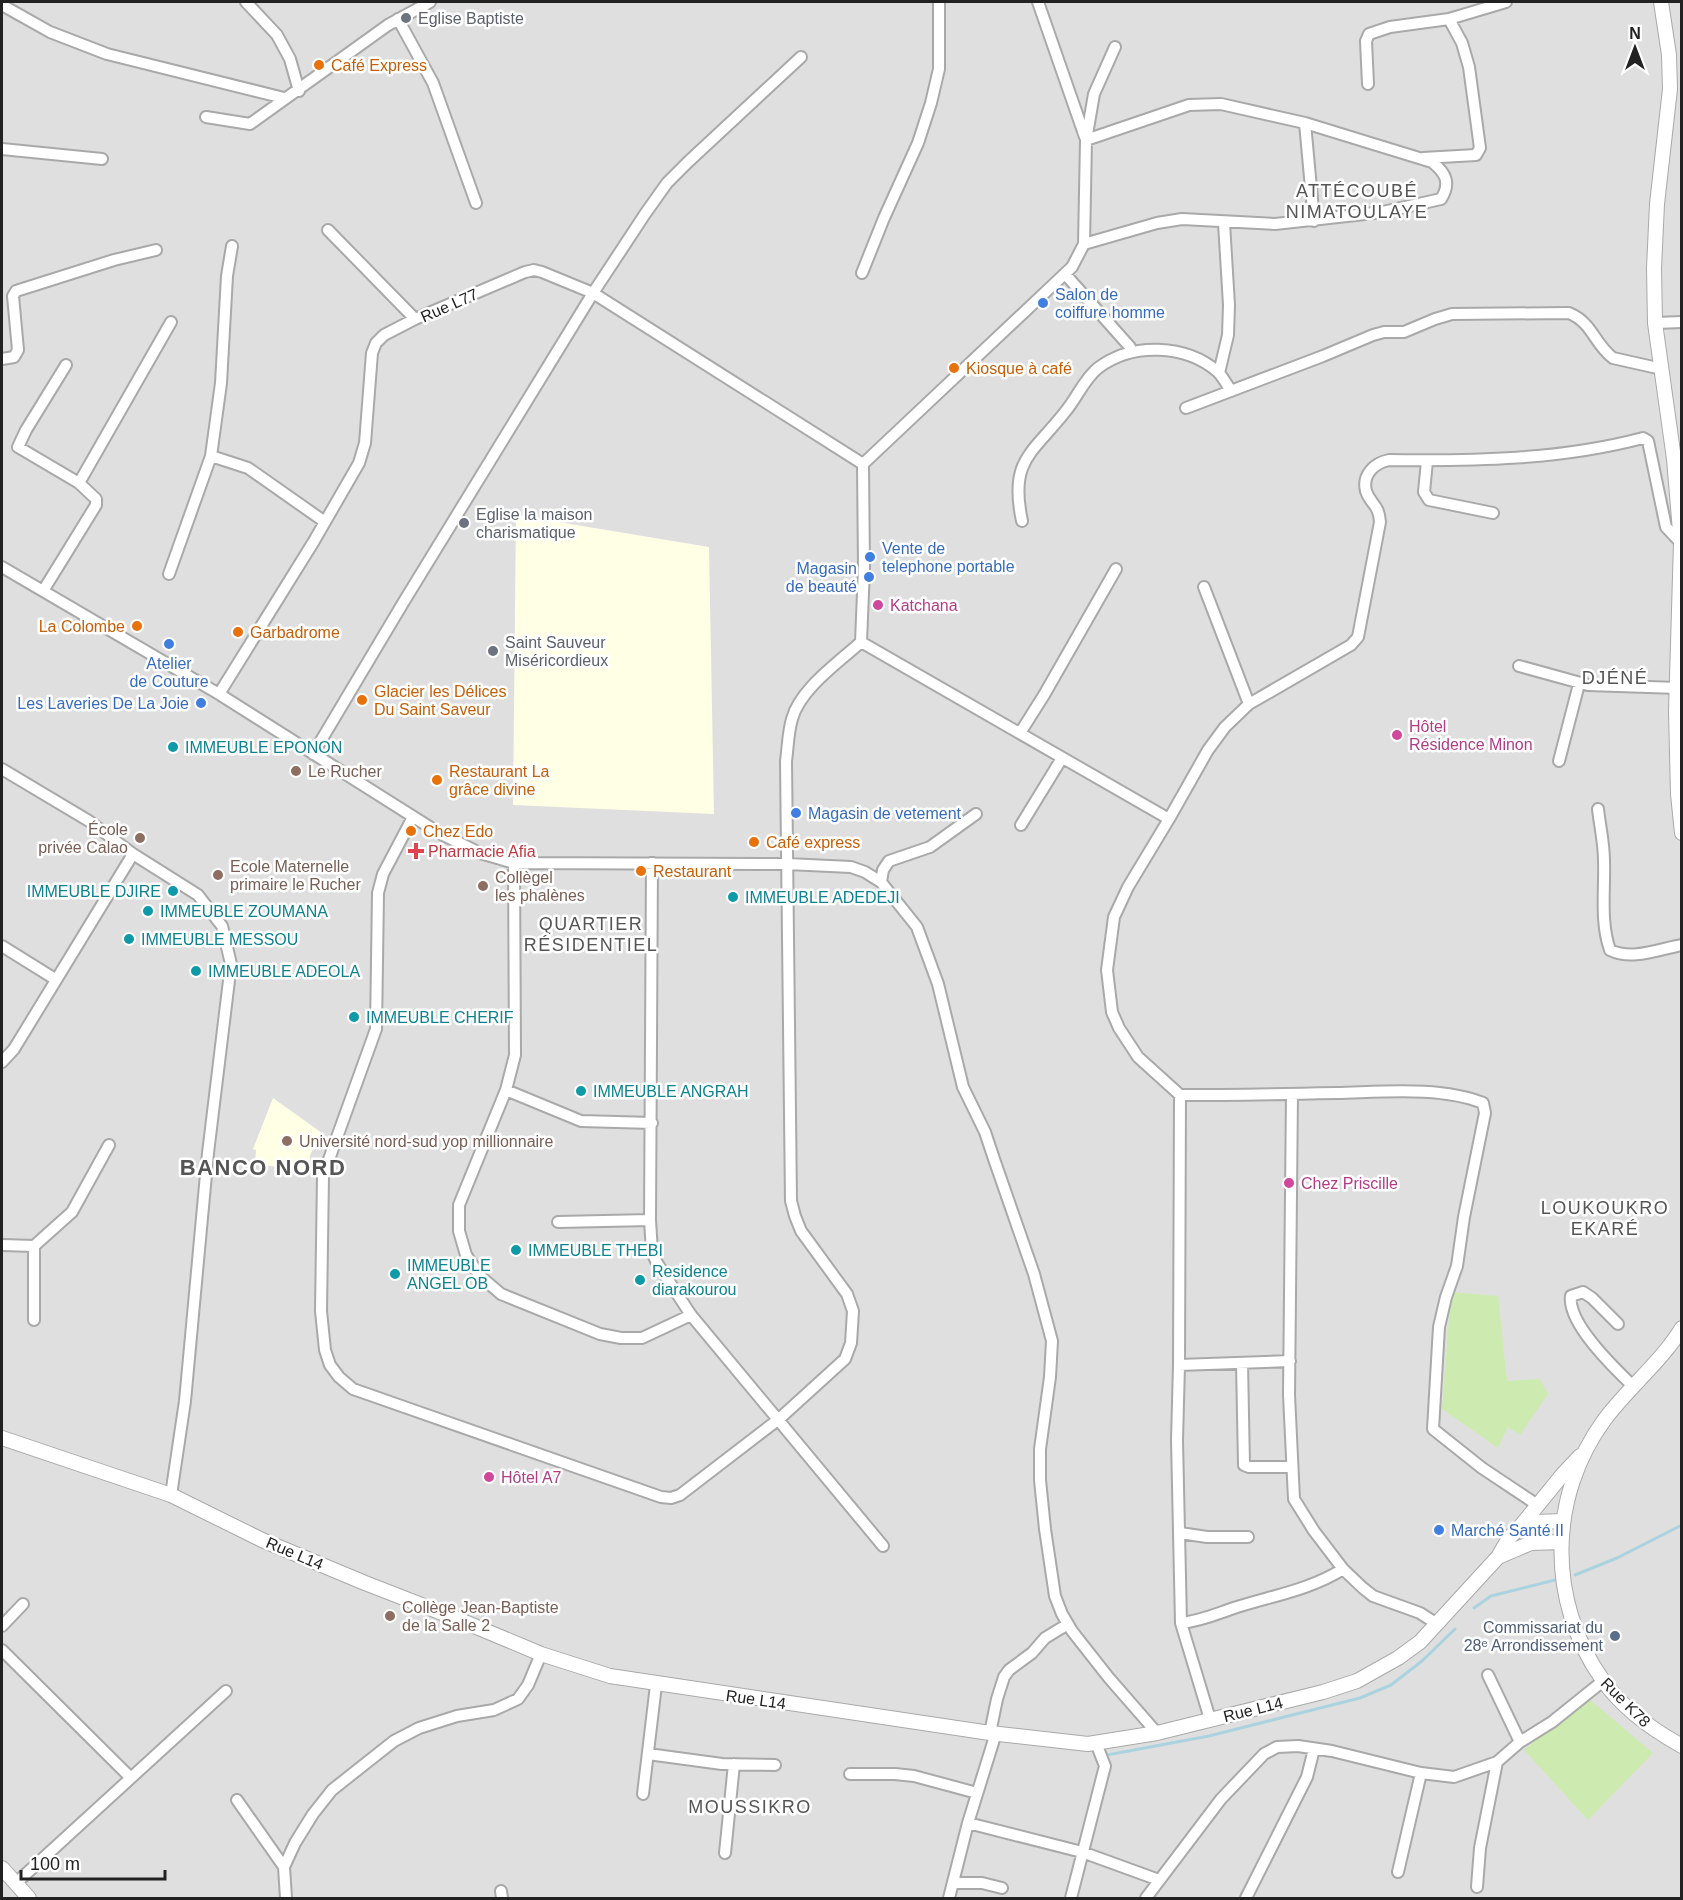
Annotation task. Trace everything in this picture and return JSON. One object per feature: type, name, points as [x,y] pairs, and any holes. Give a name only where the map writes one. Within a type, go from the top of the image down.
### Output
[{"type":"street","points":[[246,2],[277,34],[290,59],[299,91]]},
{"type":"street","points":[[206,117],[250,124],[259,120],[284,98],[299,91],[398,19],[430,2]]},
{"type":"street","points":[[862,273],[918,143],[931,103],[939,69],[939,2]]},
{"type":"street","points":[[1038,2],[1086,140]]},
{"type":"street","points":[[1368,84],[1366,41],[1369,34],[1390,27],[1449,19],[1506,2]]},
{"type":"street","points":[[1661,2],[1669,55],[1670,89],[1657,216],[1654,268],[1655,323],[1674,459],[1681,543],[1678,794],[1682,833]]},
{"type":"street","points":[[2,5],[50,32],[107,54],[284,98]]},
{"type":"street","points":[[398,19],[433,83],[476,203]]},
{"type":"street","points":[[1417,158],[1464,157],[1476,155],[1480,148],[1469,67],[1462,43],[1449,19]]},
{"type":"street","points":[[413,817],[383,874],[378,893],[376,1023],[373,1040],[323,1176],[321,1311],[325,1350],[330,1365],[339,1377],[353,1389],[661,1497],[671,1498],[680,1495],[779,1419],[845,1359],[851,1343],[853,1311],[848,1294],[801,1230],[791,1201],[786,761],[791,720],[797,705],[807,691],[861,642],[864,568],[863,464],[1065,274],[1079,256],[1084,244],[1086,140],[1094,94],[1114,47]]},
{"type":"street","points":[[313,754],[592,293],[667,183],[801,57]]},
{"type":"street","points":[[1084,244],[1157,223],[1182,219],[1275,224],[1383,212],[1441,199],[1447,189],[1445,178],[1432,162],[1305,123],[1221,104],[1189,105],[1086,140]]},
{"type":"street","points":[[1305,123],[1314,221]]},
{"type":"street","points":[[2,149],[102,159]]},
{"type":"street","points":[[1219,373],[1228,335],[1229,315],[1224,223]]},
{"type":"street","points":[[328,230],[415,319]]},
{"type":"street","points":[[169,574],[211,456],[221,383],[226,276],[232,246]]},
{"type":"street","points":[[2,359],[14,357],[18,351],[13,296],[16,291],[85,268],[156,250]]},
{"type":"street","name":"Rue L77","points":[[219,694],[325,522],[363,453],[372,353],[376,344],[384,335],[415,319],[525,272],[534,270],[592,293],[863,464]]},
{"type":"street","points":[[1065,274],[1130,347],[1130,351]]},
{"type":"street","points":[[1186,408],[1373,335],[1384,332],[1410,331],[1452,314],[1569,313],[1581,318],[1606,353],[1613,358],[1662,369]]},
{"type":"street","points":[[79,483],[171,322]]},
{"type":"street","points":[[1655,323],[1682,322]]},
{"type":"street","points":[[1022,521],[1018,502],[1019,477],[1023,465],[1038,441],[1073,403],[1090,375],[1105,364],[1130,351],[1171,350],[1196,358],[1219,373],[1231,391]]},
{"type":"street","points":[[43,591],[96,505],[96,499],[79,483],[18,447],[66,365]]},
{"type":"street","points":[[1536,1504],[1482,1468],[1432,1429],[1439,1327],[1457,1266],[1464,1217],[1485,1113],[1483,1103],[1473,1099],[1420,1092],[1180,1095],[1138,1057],[1119,1028],[1112,1011],[1107,969],[1114,917],[1128,887],[1208,750],[1225,727],[1249,704],[1351,645],[1358,637],[1380,522],[1377,506],[1366,494],[1365,484],[1367,474],[1380,462],[1513,459],[1584,450],[1643,438],[1648,441],[1666,527],[1681,543]]},
{"type":"street","points":[[211,456],[248,468],[325,522]]},
{"type":"street","points":[[1427,460],[1424,492],[1429,500],[1493,513]]},
{"type":"street","points":[[2,567],[219,694],[439,833],[480,853],[514,863],[787,864],[851,867],[881,882],[917,927],[928,954],[963,1087],[985,1132],[1034,1274],[1052,1341],[1050,1377],[1040,1449],[1040,1480],[1055,1596],[1068,1624],[1109,1678],[1157,1733]]},
{"type":"street","points":[[1020,733],[1116,569]]},
{"type":"street","points":[[1204,587],[1249,704]]},
{"type":"street","points":[[861,642],[1169,819]]},
{"type":"street","points":[[1519,666],[1579,684],[1678,688]]},
{"type":"street","points":[[1558,761],[1579,684]]},
{"type":"street","points":[[1021,825],[1062,758]]},
{"type":"street","points":[[2,769],[89,821],[133,854],[198,895],[222,926],[231,964],[208,1153],[185,1401],[171,1495]]},
{"type":"street","points":[[1598,809],[1603,841],[1604,912],[1610,950],[1633,954],[1682,945]]},
{"type":"street","points":[[881,882],[889,861],[930,847],[976,814]]},
{"type":"street","points":[[2,1062],[14,1048],[133,854]]},
{"type":"street","points":[[514,863],[516,1043],[506,1090],[459,1205],[459,1232],[466,1255],[480,1276],[501,1294],[600,1334],[621,1338],[642,1338],[691,1315]]},
{"type":"street","points":[[652,863],[650,1220],[652,1252],[691,1315],[883,1546]]},
{"type":"street","points":[[2,946],[55,979]]},
{"type":"street","points":[[506,1090],[581,1121],[652,1123]]},
{"type":"street","points":[[1292,1094],[1290,1361],[1294,1499],[1343,1569],[1373,1596],[1420,1613],[1437,1624]]},
{"type":"street","points":[[1180,1095],[1177,1440],[1181,1623],[1210,1719]]},
{"type":"street","points":[[2,1245],[34,1246],[72,1212],[109,1145]]},
{"type":"street","points":[[558,1222],[650,1220]]},
{"type":"street","points":[[34,1246],[34,1320]]},
{"type":"street","points":[[1618,1324],[1584,1292],[1571,1296],[1570,1305],[1584,1332],[1611,1365],[1634,1387]]},
{"type":"street","points":[[1588,1448],[1605,1419],[1657,1362],[1682,1328]]},
{"type":"street","points":[[1179,1365],[1290,1361]]},
{"type":"street","points":[[1242,1363],[1244,1465],[1292,1467]]},
{"type":"street","name":"Rue L14","points":[[2,1438],[171,1495],[262,1540],[541,1654],[610,1676],[993,1733],[1088,1744],[1157,1733],[1323,1692],[1357,1681],[1413,1649],[1498,1557],[1509,1538],[1536,1504],[1588,1448]]},
{"type":"street","name":"Rue K78","points":[[1588,1448],[1570,1486],[1563,1521],[1561,1571],[1569,1612],[1585,1652],[1603,1681],[1655,1731],[1682,1746]]},
{"type":"street","points":[[1520,1527],[1535,1522],[1563,1521]]},
{"type":"street","points":[[1180,1533],[1207,1537],[1248,1537]]},
{"type":"street","name":"Rue L14","points":[[1498,1557],[1531,1543],[1561,1542]]},
{"type":"street","points":[[1181,1623],[1204,1620],[1235,1608],[1313,1585],[1343,1569]]},
{"type":"street","points":[[2,1626],[23,1604]]},
{"type":"street","points":[[949,1899],[993,1733],[996,1699],[1004,1677],[1009,1670],[1032,1653],[1045,1638],[1068,1624]]},
{"type":"street","points":[[2,1650],[131,1778]]},
{"type":"street","points":[[286,1899],[284,1867],[295,1843],[332,1790],[394,1741],[419,1728],[457,1716],[494,1710],[518,1699],[528,1685],[541,1654]]},
{"type":"street","points":[[1488,1675],[1520,1742]]},
{"type":"street","points":[[1146,1899],[1221,1799],[1264,1754],[1277,1747],[1298,1746],[1332,1751],[1421,1773],[1454,1777],[1497,1761],[1520,1742],[1552,1722],[1603,1681]]},
{"type":"street","points":[[643,1794],[656,1684]]},
{"type":"street","points":[[16,1883],[226,1691]]},
{"type":"street","points":[[1071,1899],[1105,1766],[1096,1743]]},
{"type":"street","points":[[1246,1899],[1307,1778],[1314,1749]]},
{"type":"street","points":[[648,1754],[734,1764],[775,1765]]},
{"type":"street","points":[[1477,1887],[1480,1848],[1497,1761]]},
{"type":"street","points":[[725,1853],[734,1764]]},
{"type":"street","points":[[1398,1872],[1421,1773]]},
{"type":"street","points":[[850,1774],[914,1776],[977,1793]]},
{"type":"street","points":[[237,1800],[284,1867]]},
{"type":"street","points":[[968,1823],[1082,1852],[1159,1880]]},
{"type":"street","points":[[2,1868],[29,1899]]},
{"type":"street","points":[[954,1883],[982,1883],[1002,1888]]},
{"type":"shaded area","points":[[2,2],[1681,2],[1681,1898],[2,1898]]},
{"type":"shaded area","points":[[516,515],[709,547],[714,814],[513,805]]},
{"type":"shaded area","name":"Université nord-sud yop millionnaire","points":[[273,1098],[322,1133],[310,1155],[309,1171],[255,1164],[256,1150],[253,1149]]},
{"type":"green space","points":[[1451,1292],[1498,1296],[1507,1381],[1540,1379],[1548,1394],[1520,1435],[1508,1427],[1498,1448],[1442,1409]]},
{"type":"green space","points":[[1588,1698],[1653,1753],[1588,1820],[1524,1750]]},
{"type":"waterway","points":[[1575,1575],[1617,1558],[1682,1525]]},
{"type":"waterway","points":[[1474,1608],[1491,1596],[1555,1580]]},
{"type":"waterway","points":[[1107,1755],[1209,1736],[1360,1698],[1391,1685],[1422,1661],[1455,1629]]},
{"type":"place","name":"Eglise Baptiste","points":[[406,18]]},
{"type":"place","name":"Café Express","points":[[319,65]]},
{"type":"place","name":"Salon de coiffure homme","points":[[1043,303]]},
{"type":"place","name":"Kiosque à café","points":[[954,368]]},
{"type":"place","name":"Eglise la maison charismatique","points":[[464,523]]},
{"type":"place","name":"Vente de telephone portable","points":[[870,557]]},
{"type":"place","name":"Magasin de beauté","points":[[869,577]]},
{"type":"place","name":"Katchana","points":[[878,605]]},
{"type":"place","name":"La Colombe","points":[[137,626]]},
{"type":"place","name":"Garbadrome","points":[[238,632]]},
{"type":"place","name":"Atelier de Couture","points":[[169,644]]},
{"type":"place","name":"Saint Sauveur Miséricordieux","points":[[493,651]]},
{"type":"place","name":"Glacier les Délices Du Saint Saveur","points":[[362,700]]},
{"type":"place","name":"Les Laveries De La Joie","points":[[201,703]]},
{"type":"place","name":"Hôtel Résidence Minon","points":[[1397,735]]},
{"type":"place","name":"IMMEUBLE EPONON","points":[[173,747]]},
{"type":"place","name":"Le Rucher","points":[[296,771]]},
{"type":"place","name":"Restaurant La grâce divine","points":[[437,780]]},
{"type":"place","name":"Magasin de vetement","points":[[796,813]]},
{"type":"place","name":"Chez Edo","points":[[411,831]]},
{"type":"place","name":"École privée Calao","points":[[140,838]]},
{"type":"place","name":"Café express","points":[[754,842]]},
{"type":"place","name":"Pharmacie Afia","points":[[416,851]]},
{"type":"place","name":"Restaurant","points":[[641,871]]},
{"type":"place","name":"Ecole Maternelle primaire le Rucher","points":[[218,875]]},
{"type":"place","name":"Collègel les phalènes","points":[[483,886]]},
{"type":"place","name":"IMMEUBLE DJIRE","points":[[173,891]]},
{"type":"place","name":"IMMEUBLE ADEDEJI","points":[[733,897]]},
{"type":"place","name":"IMMEUBLE ZOUMANA","points":[[148,911]]},
{"type":"place","name":"IMMEUBLE MESSOU","points":[[129,939]]},
{"type":"place","name":"IMMEUBLE ADEOLA","points":[[196,971]]},
{"type":"place","name":"IMMEUBLE CHERIF","points":[[354,1017]]},
{"type":"place","name":"IMMEUBLE ANGRAH","points":[[581,1091]]},
{"type":"place","name":"Université nord-sud yop millionnaire","points":[[287,1141]]},
{"type":"place","name":"Chez Priscille","points":[[1289,1183]]},
{"type":"place","name":"IMMEUBLE THEBI","points":[[516,1250]]},
{"type":"place","name":"IMMEUBLE ANGEL OB","points":[[395,1274]]},
{"type":"place","name":"Residence diarakourou","points":[[640,1280]]},
{"type":"place","name":"Hôtel A7","points":[[489,1477]]},
{"type":"place","name":"Marché Santé II","points":[[1439,1530]]},
{"type":"place","name":"Collège Jean-Baptiste de la Salle 2","points":[[390,1616]]},
{"type":"place","name":"Commissariat du 28ᵉ Arrondissement","points":[[1615,1636]]},
{"type":"district","name":"ATTÉCOUBÉ NIMATOULAYE","points":[[1357,201]]},
{"type":"district","name":"DJÉNÉ","points":[[1615,678]]},
{"type":"district","name":"QUARTIER RÉSIDENTIEL","points":[[591,934]]},
{"type":"district","name":"BANCO NORD","points":[[263,1167]]},
{"type":"district","name":"LOUKOUKRO EKARÉ","points":[[1605,1218]]},
{"type":"district","name":"MOUSSIKRO","points":[[750,1807]]}]
